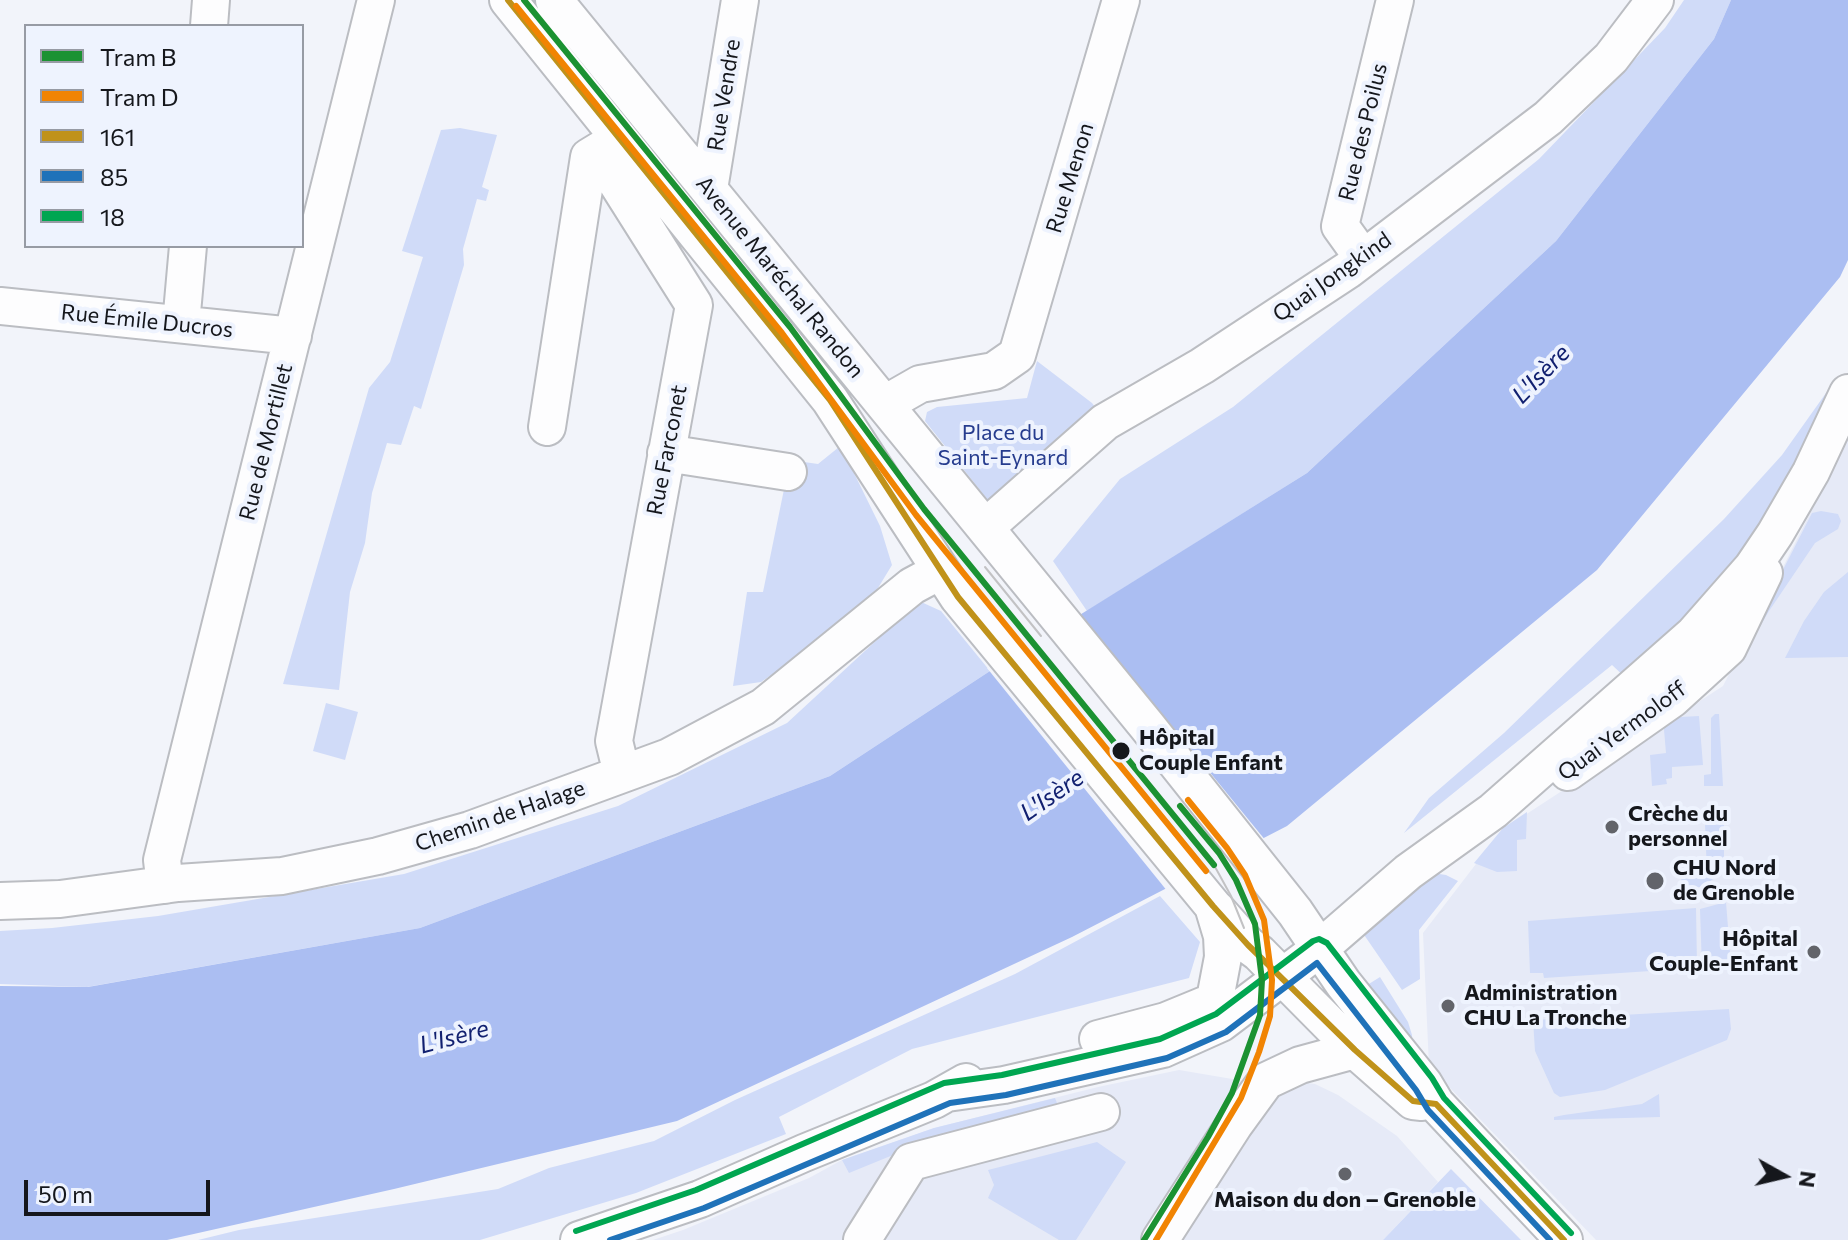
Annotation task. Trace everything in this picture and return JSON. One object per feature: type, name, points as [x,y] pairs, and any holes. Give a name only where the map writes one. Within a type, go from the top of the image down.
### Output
[{"type":"street","points":[[209,24],[211,0]]},
{"type":"street","name":"Rue de Mortillet","points":[[165,885],[162,860],[376,0]]},
{"type":"street","name":"Avenue Maréchal Randon","points":[[508,0],[613,143],[830,400],[949,584],[1223,924],[1281,977],[1367,1039]]},
{"type":"street","name":"Avenue Maréchal Randon","points":[[554,0],[996,539],[1285,901],[1319,949],[1367,1039]]},
{"type":"street","name":"Rue Vendre","points":[[709,189],[740,0]]},
{"type":"street","name":"Rue Menon","points":[[885,404],[920,384],[994,371],[1017,355],[1121,0]]},
{"type":"street","name":"Rue des Poilus","points":[[1363,258],[1340,226],[1395,0]]},
{"type":"street","name":"Quai Jongkind","points":[[996,539],[1105,422],[1202,366],[1348,270],[1548,118],[1611,58],[1655,0]]},
{"type":"street","points":[[547,427],[589,157],[613,143]]},
{"type":"street","name":"Rue Farconet","points":[[613,143],[610,172],[694,300],[614,741],[622,774]]},
{"type":"street","points":[[181,324],[188,248]]},
{"type":"street","name":"Rue Émile Ducros","points":[[0,306],[293,336]]},
{"type":"street","name":"Quai Yermoloff","points":[[947,1093],[1004,1085],[1163,1049],[1221,1023],[1319,949],[1408,872],[1486,817],[1694,634],[1752,568],[1775,534],[1811,472],[1848,393]]},
{"type":"street","points":[[666,453],[788,472]]},
{"type":"street","name":"Chemin de Halage","points":[[0,901],[60,899],[165,885],[282,876],[378,856],[470,830],[669,757],[763,707],[912,586],[949,584]]},
{"type":"street","points":[[1215,999],[1223,957],[1223,924]]},
{"type":"street","points":[[579,1240],[700,1199],[947,1093],[1001,1064],[1166,1021],[1250,984],[1281,977]]},
{"type":"street","points":[[1160,1240],[1266,1081],[1367,1039],[1424,1084],[1436,1104],[1564,1240]]},
{"type":"street","points":[[862,1240],[911,1162],[1101,1112]]},
{"type":"shaded area","name":"CHU Nord de Grenoble","points":[[1848,438],[1848,1240],[1596,1240],[1429,1066],[1423,933],[1502,830],[1723,686]]},
{"type":"shaded area","points":[[1179,1070],[1280,1087],[1295,1081],[1315,1084],[1338,1095],[1397,1136],[1438,1182],[1383,1240],[653,1240],[809,1178],[842,1160],[934,1128]]},
{"type":"green space","points":[[1684,0],[1731,0],[1714,39],[1556,241],[1307,473],[1087,611],[1053,561],[1120,479],[1233,407],[1539,159],[1665,28]]},
{"type":"green space","points":[[460,128],[497,135],[482,187],[489,190],[486,201],[477,199],[463,249],[464,265],[421,409],[414,406],[401,445],[387,443],[372,493],[365,543],[350,592],[339,690],[283,684],[369,388],[390,362],[423,257],[402,251],[441,130]]},
{"type":"green space","name":"Place du Saint-Eynard","points":[[1037,361],[1098,411],[991,504],[925,421],[927,412],[937,407],[1027,398]]},
{"type":"green space","points":[[1826,393],[1829,396],[1760,533],[1729,577],[1627,679],[1612,665],[1404,833],[1429,798],[1504,733],[1724,519],[1782,455]]},
{"type":"green space","points":[[844,443],[853,471],[880,526],[892,565],[878,588],[818,643],[761,682],[733,686],[747,592],[763,592],[790,460],[818,464]]},
{"type":"green space","points":[[1812,513],[1838,514],[1841,521],[1838,529],[1815,543],[1741,659],[1739,656]]},
{"type":"green space","points":[[1848,572],[1848,657],[1785,658],[1804,621],[1824,592]]},
{"type":"green space","points":[[919,601],[941,611],[990,671],[830,776],[420,928],[87,987],[0,984],[0,931],[158,916],[404,874],[618,806],[787,723]]},
{"type":"green space","points":[[326,703],[358,712],[345,760],[313,751]]},
{"type":"green space","points":[[1719,714],[1723,786],[1704,786],[1704,775],[1711,774],[1711,718]]},
{"type":"green space","points":[[1699,716],[1703,765],[1672,767],[1672,778],[1666,779],[1667,784],[1652,786],[1650,755],[1666,753],[1663,718]]},
{"type":"green space","points":[[1527,812],[1526,839],[1517,840],[1517,871],[1497,872],[1474,863],[1503,828]]},
{"type":"green space","points":[[1724,823],[1724,864],[1718,876],[1701,887],[1682,888],[1681,876],[1707,874],[1705,824]]},
{"type":"green space","points":[[1433,873],[1458,881],[1419,930],[1420,979],[1402,990],[1360,929]]},
{"type":"green space","points":[[1160,896],[1200,942],[1189,978],[912,1049],[779,1117],[786,1134],[636,1193],[480,1240],[198,1240],[239,1230],[498,1189],[549,1168],[654,1141],[735,1100],[1015,974]]},
{"type":"green space","points":[[1726,902],[1731,965],[1702,968],[1700,909]]},
{"type":"green space","points":[[1696,908],[1697,965],[1544,978],[1543,973],[1530,973],[1528,921]]},
{"type":"green space","points":[[1380,977],[1408,1022],[1413,1057],[1364,987]]},
{"type":"green space","points":[[1729,1009],[1731,1029],[1727,1040],[1605,1090],[1560,1097],[1554,1093],[1535,1051],[1533,1020]]},
{"type":"green space","points":[[1659,1094],[1660,1117],[1554,1120],[1554,1117],[1564,1115],[1642,1104]]},
{"type":"green space","points":[[1055,1098],[1061,1113],[893,1155],[849,1173],[842,1160],[934,1128]]},
{"type":"green space","points":[[1097,1142],[1126,1162],[1076,1240],[1059,1240],[988,1198],[994,1185],[988,1170]]},
{"type":"green space","points":[[1451,1169],[1521,1240],[1383,1240]]},
{"type":"water","name":"L'Isère","points":[[1731,0],[1848,0],[1848,260],[1840,277],[1597,570],[1287,826],[1072,937],[677,1121],[167,1240],[0,1240],[0,986],[88,987],[420,928],[830,776],[990,671],[1307,473],[1556,241],[1714,39]]},
{"type":"pier","points":[[1078,611],[1266,841],[1168,892],[987,668]]},
{"type":"tram line","name":"B","points":[[524,0],[790,327],[924,509],[1214,865]]},
{"type":"tram line","name":"D","points":[[516,6],[782,333],[916,515],[1206,871]]},
{"type":"tram line","points":[[985,567],[1041,636]]},
{"type":"tram line","name":"D","points":[[1156,1240],[1241,1098],[1270,1016],[1272,980],[1264,920],[1245,875],[1188,800]]},
{"type":"tram line","name":"B","points":[[1144,1240],[1232,1093],[1260,1015],[1262,980],[1255,924],[1236,880],[1219,853],[1180,806]]},
{"type":"tram line","points":[[1214,865],[1244,928]]},
{"type":"transit line","name":"161","points":[[508,0],[830,400],[958,597],[1213,906],[1248,945],[1355,1050],[1413,1101],[1436,1104],[1564,1240]]},
{"type":"transit line","name":"18","points":[[576,1231],[696,1190],[944,1083],[1002,1075],[1160,1039],[1216,1014],[1319,939],[1327,943],[1432,1078],[1444,1098],[1571,1233]]},
{"type":"transit line","name":"85","points":[[610,1240],[704,1208],[950,1103],[1006,1095],[1167,1058],[1226,1032],[1317,963],[1416,1090],[1428,1110],[1550,1240]]},
{"type":"place","name":"Hôpital Couple Enfant","points":[[1121,751]]},
{"type":"place","name":"Crèche du personnel","points":[[1612,827]]},
{"type":"place","name":"CHU Nord de Grenoble","points":[[1655,881]]},
{"type":"place","name":"Hôpital Couple-Enfant","points":[[1814,952]]},
{"type":"place","name":"Administration CHU La Tronche","points":[[1448,1006]]},
{"type":"place","name":"Maison du don – Grenoble","points":[[1345,1174]]}]
